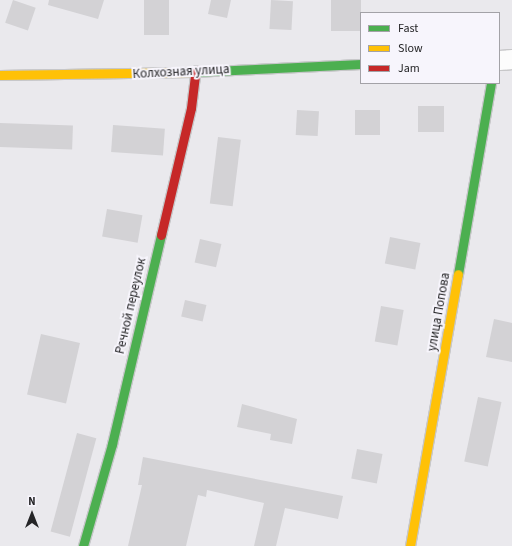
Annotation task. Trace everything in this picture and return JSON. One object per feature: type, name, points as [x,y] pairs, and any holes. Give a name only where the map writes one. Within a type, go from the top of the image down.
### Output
[{"type":"street","points":[[500,60],[512,59]]},
{"type":"street","name":"Колхозная улица","points":[[0,76],[108,76],[196,70],[360,64]]},
{"type":"street","name":"Речной переулок","points":[[83,546],[112,444],[191,108],[196,70]]},
{"type":"street","name":"улица Попова","points":[[410,546],[491,84]]},
{"type":"building","points":[[13,0],[36,8],[28,31],[5,23]]},
{"type":"building","points":[[49,0],[104,0],[98,19],[48,5]]},
{"type":"building","points":[[144,0],[169,0],[169,35],[144,35]]},
{"type":"building","points":[[211,0],[231,0],[227,18],[208,14]]},
{"type":"building","points":[[271,0],[293,1],[291,30],[269,29]]},
{"type":"building","points":[[331,0],[361,0],[360,31],[331,31]]},
{"type":"building","points":[[418,106],[444,106],[444,132],[418,132]]},
{"type":"building","points":[[297,110],[319,111],[318,136],[296,135]]},
{"type":"building","points":[[355,110],[380,110],[380,135],[355,135]]},
{"type":"building","points":[[0,123],[73,126],[72,150],[0,147]]},
{"type":"building","points":[[113,125],[165,129],[163,156],[111,152]]},
{"type":"building","points":[[218,137],[241,140],[233,206],[210,204]]},
{"type":"building","points":[[107,209],[142,215],[138,243],[102,237]]},
{"type":"building","points":[[390,237],[420,243],[415,269],[385,264]]},
{"type":"building","points":[[200,239],[221,244],[216,267],[195,262]]},
{"type":"building","points":[[185,300],[206,305],[203,322],[181,317]]},
{"type":"building","points":[[381,306],[404,310],[397,345],[375,341]]},
{"type":"building","points":[[494,319],[512,323],[512,362],[486,357]]},
{"type":"building","points":[[41,334],[80,343],[66,403],[27,394]]},
{"type":"building","points":[[478,397],[501,402],[488,467],[464,462]]},
{"type":"building","points":[[242,404],[297,419],[292,444],[270,440],[271,434],[237,427]]},
{"type":"building","points":[[77,433],[96,438],[70,537],[51,532]]},
{"type":"building","points":[[357,449],[383,454],[377,483],[351,478]]},
{"type":"building","points":[[143,457],[343,496],[338,519],[285,508],[276,546],[254,546],[264,503],[207,490],[206,497],[198,495],[186,546],[128,546],[142,485],[138,485]]},
{"type":"traffic: fast","points":[[192,72],[360,64]]},
{"type":"traffic: fast","points":[[458,274],[491,84]]},
{"type":"traffic: fast","points":[[83,546],[112,444],[161,235]]},
{"type":"traffic: slow","points":[[0,75],[192,72]]},
{"type":"traffic: slow","points":[[410,546],[458,274]]},
{"type":"traffic: jam","points":[[161,235],[191,108],[196,70]]}]
